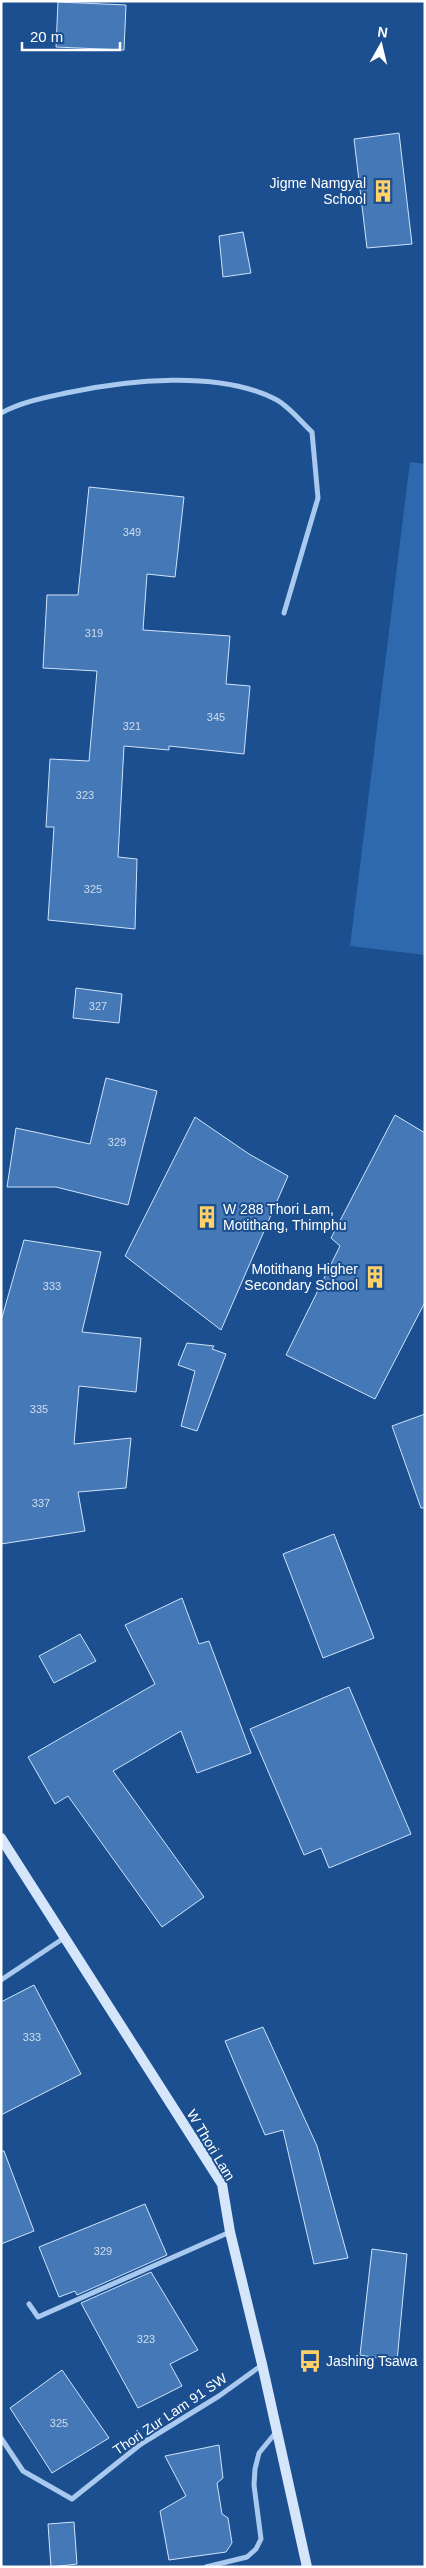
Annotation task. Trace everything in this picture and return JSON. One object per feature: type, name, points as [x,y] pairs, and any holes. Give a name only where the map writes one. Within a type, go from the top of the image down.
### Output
[{"type":"main road","name":"W Thori Lam","points":[[1,1838],[222,2184],[230,2232],[262,2364],[307,2567]]},
{"type":"street","points":[[1,413],[18,404],[87,389],[143,380],[225,383],[276,399],[312,432],[318,498],[284,613]]},
{"type":"street","points":[[1,1980],[64,1938]]},
{"type":"street","points":[[28,2304],[38,2318],[230,2232]]},
{"type":"street","name":"Thori Zur Lam 91 SW","points":[[1,2438],[23,2471],[72,2499],[142,2444],[219,2396],[262,2364]]},
{"type":"street","points":[[206,2567],[247,2557],[256,2549],[261,2539],[254,2485],[255,2470],[259,2453],[277,2431]]},
{"type":"shaded area","points":[[410,462],[425,464],[425,955],[350,946]]},
{"type":"building","points":[[58,2],[126,5],[124,50],[56,47]]},
{"type":"building","name":"Jigme Namgyal School","points":[[399,133],[412,244],[367,248],[354,139]]},
{"type":"building","points":[[243,232],[251,273],[223,277],[219,236]]},
{"type":"building","points":[[89,487],[184,497],[175,577],[147,574],[143,630],[230,636],[226,684],[250,686],[244,754],[169,746],[169,750],[124,746],[118,857],[137,859],[135,929],[48,920],[54,827],[46,827],[50,759],[89,761],[97,671],[43,668],[47,595],[78,595]]},
{"type":"building","points":[[76,988],[122,994],[119,1023],[73,1018]]},
{"type":"building","points":[[106,1078],[157,1091],[128,1205],[56,1187],[7,1187],[16,1128],[90,1144]]},
{"type":"building","name":"Motithang Higher Secondary School","points":[[395,1115],[425,1133],[425,1302],[375,1399],[286,1355],[340,1246],[331,1238]]},
{"type":"building","name":"W 288 Thori Lam, Motithang, Thimphu","points":[[195,1117],[249,1154],[288,1176],[221,1330],[125,1256]]},
{"type":"building","points":[[24,1240],[101,1252],[82,1332],[141,1338],[136,1392],[79,1386],[74,1444],[131,1438],[126,1488],[78,1492],[85,1531],[1,1544],[1,1321]]},
{"type":"building","points":[[187,1343],[214,1346],[212,1349],[226,1354],[197,1431],[181,1426],[195,1371],[178,1365]]},
{"type":"building","points":[[425,1414],[425,1508],[421,1508],[392,1426]]},
{"type":"building","points":[[334,1534],[374,1638],[323,1658],[283,1554]]},
{"type":"building","points":[[182,1598],[199,1644],[209,1641],[251,1753],[197,1773],[181,1731],[113,1771],[204,1897],[162,1927],[68,1796],[55,1804],[28,1757],[155,1684],[125,1625]]},
{"type":"building","points":[[80,1634],[96,1661],[54,1683],[39,1656]]},
{"type":"building","points":[[349,1687],[411,1834],[329,1868],[321,1848],[304,1855],[250,1729]]},
{"type":"building","points":[[34,1985],[81,2074],[1,2115],[1,2002]]},
{"type":"building","points":[[263,2027],[317,2146],[348,2258],[314,2264],[283,2130],[265,2135],[225,2041]]},
{"type":"building","points":[[1,2151],[4,2151],[34,2231],[1,2244]]},
{"type":"building","points":[[145,2204],[167,2255],[77,2295],[75,2291],[59,2297],[39,2247]]},
{"type":"building","points":[[372,2249],[407,2254],[397,2361],[360,2355]]},
{"type":"building","points":[[151,2272],[198,2350],[170,2364],[182,2386],[138,2408],[81,2303]]},
{"type":"building","points":[[62,2370],[109,2438],[52,2473],[10,2408]]},
{"type":"building","points":[[219,2445],[223,2478],[217,2483],[222,2514],[228,2518],[232,2543],[226,2552],[169,2560],[160,2511],[186,2496],[165,2456]]},
{"type":"building","points":[[74,2522],[77,2564],[51,2567],[48,2524]]},
{"type":"place","name":"Jigme Namgyal School","points":[[383,191]]},
{"type":"place","name":"W 288 Thori Lam, Motithang, Thimphu","points":[[207,1217]]},
{"type":"place","name":"Motithang Higher Secondary School","points":[[375,1277]]},
{"type":"place","name":"Jashing Tsawa","points":[[310,2361]]}]
